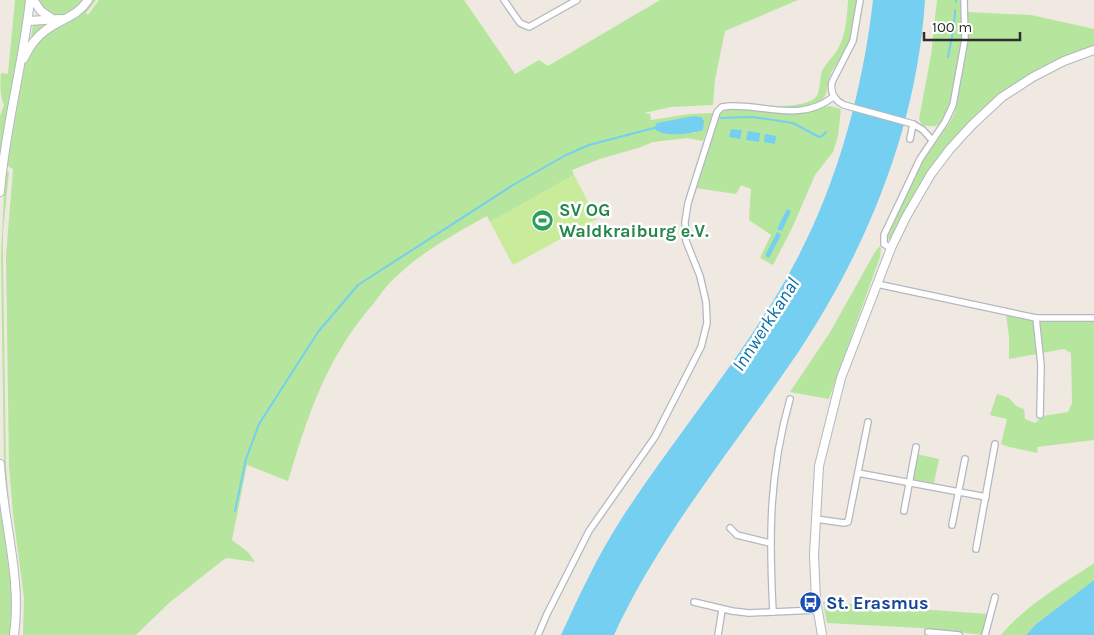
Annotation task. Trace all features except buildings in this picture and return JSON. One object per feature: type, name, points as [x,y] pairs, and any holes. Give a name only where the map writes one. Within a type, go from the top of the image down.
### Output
[{"type":"street","points":[[31,0],[41,11],[54,20]]},
{"type":"street","points":[[0,192],[3,162],[31,0]]},
{"type":"street","points":[[21,64],[36,38],[50,27],[76,14],[88,0]]},
{"type":"street","points":[[504,0],[520,23],[526,27],[533,26],[577,0]]},
{"type":"street","points":[[860,0],[853,41],[832,82],[833,97],[837,102],[848,107],[911,124],[923,130],[932,140]]},
{"type":"street","points":[[891,248],[884,244],[884,235],[914,171],[932,140],[946,122],[953,105],[965,39],[964,0]]},
{"type":"street","points":[[28,21],[66,19]]},
{"type":"street","points":[[822,635],[817,610],[814,555],[817,482],[822,450],[849,355],[891,248],[931,174],[972,125],[1002,97],[1032,77],[1058,64],[1094,50]]},
{"type":"street","points":[[538,635],[589,531],[655,436],[701,347],[707,323],[706,302],[700,276],[687,246],[685,222],[688,203],[717,112],[722,107],[730,106],[783,112],[800,111],[817,107],[833,97]]},
{"type":"street","points":[[910,139],[911,124]]},
{"type":"street","points":[[877,284],[1036,318],[1094,318]]},
{"type":"street","points":[[1036,318],[1041,364],[1040,415]]},
{"type":"street","points":[[773,612],[770,544],[774,472],[790,398]]},
{"type":"street","points":[[816,520],[848,522],[868,422]]},
{"type":"street","points":[[976,549],[995,444]]},
{"type":"street","points":[[904,511],[916,447]]},
{"type":"street","points":[[952,525],[965,459]]},
{"type":"street","points":[[0,464],[16,603],[14,635]]},
{"type":"street","points":[[858,473],[958,493],[986,496]]},
{"type":"street","points":[[730,528],[737,535],[770,544]]},
{"type":"street","points":[[985,635],[995,597]]},
{"type":"street","points":[[694,602],[722,610],[749,613],[817,610]]},
{"type":"street","points":[[718,635],[722,610]]},
{"type":"street","points":[[928,632],[959,635]]},
{"type":"green space","points":[[15,0],[26,0],[0,158],[0,116],[4,105],[1,90],[1,73],[8,74]]},
{"type":"green space","points":[[37,0],[83,0],[71,12],[60,16],[49,12]]},
{"type":"green space","points":[[92,0],[96,0],[86,13],[88,15],[99,0],[464,0],[515,74],[539,60],[548,66],[660,0],[798,0],[725,31],[715,80],[713,105],[671,107],[644,113],[650,114],[651,120],[690,114],[713,113],[703,141],[687,138],[653,142],[572,170],[574,175],[490,222],[487,216],[440,243],[418,258],[391,282],[357,325],[331,366],[312,409],[288,481],[247,465],[232,540],[248,552],[255,562],[227,558],[223,560],[169,603],[136,635],[23,635],[24,598],[9,467],[6,256],[13,169],[6,165],[14,113],[29,55],[43,37],[81,14]],"holes":[[[694,116],[695,133],[685,133],[684,119]]]},
{"type":"green space","points":[[848,0],[857,0],[852,38],[830,75],[824,98],[819,103],[808,108],[770,107],[800,104],[815,98],[819,89],[822,71],[838,49],[843,37],[847,19]]},
{"type":"green space","points":[[937,0],[961,0],[961,45],[956,83],[947,114],[939,125],[929,126],[922,125],[919,119],[931,55]]},
{"type":"green space","points":[[968,12],[1031,15],[1094,29],[1094,47],[1069,56],[1021,80],[979,113],[960,131],[943,152],[921,185],[890,240],[887,238],[888,233],[918,168],[949,124],[955,112],[964,64]]},
{"type":"green space","points":[[47,23],[47,25],[31,37],[33,25]]},
{"type":"green space","points":[[829,106],[841,109],[838,136],[833,152],[815,175],[793,226],[773,265],[760,258],[771,235],[749,220],[751,189],[741,185],[736,194],[695,188],[719,115],[726,110],[735,108],[793,113]]},
{"type":"green space","points":[[5,171],[9,172],[3,232],[6,467],[10,514],[21,592],[8,514],[4,467],[1,257]]},
{"type":"green space","name":"SV OG Waldkraiburg e.V.","points":[[574,175],[597,219],[513,265],[490,222]]},
{"type":"green space","points":[[880,246],[880,257],[829,399],[790,392],[829,334]]},
{"type":"green space","points":[[1006,314],[1050,320],[1094,321],[1094,440],[1037,447],[1038,453],[1001,444],[1007,419],[990,415],[997,394],[1009,398],[1016,406],[1024,409],[1025,419],[1035,423],[1043,416],[1068,412],[1072,403],[1071,353],[1064,349],[1009,359]]},
{"type":"green space","points":[[916,454],[939,459],[934,483],[911,479]]},
{"type":"green space","points":[[0,507],[12,591],[10,635],[0,635]]},
{"type":"green space","points":[[1094,563],[1094,580],[1036,624],[1026,635],[1001,635],[1033,604]]},
{"type":"green space","points":[[823,602],[988,614],[984,635],[920,628],[827,623]]},
{"type":"water","name":"Innwerkkanal","points":[[873,0],[925,0],[920,47],[911,94],[899,140],[884,185],[866,229],[845,272],[797,354],[676,526],[633,597],[614,635],[561,635],[596,563],[620,521],[758,325],[779,292],[813,227],[837,164],[856,99],[869,33]]},
{"type":"water","points":[[694,116],[701,117],[704,121],[703,130],[685,134],[670,134],[663,133],[654,128],[657,123]]},
{"type":"water","points":[[731,129],[742,130],[740,139],[729,137]]},
{"type":"water","points":[[748,131],[760,133],[759,142],[746,140]]},
{"type":"water","points":[[765,134],[776,136],[775,144],[764,142]]},
{"type":"water","points":[[787,209],[791,211],[782,231],[777,229]]},
{"type":"water","points":[[777,232],[781,235],[769,258],[765,256]]},
{"type":"water","points":[[1094,580],[1094,635],[1026,635],[1036,624]]},
{"type":"waterway","points":[[948,57],[954,28],[955,10]]},
{"type":"waterway","points":[[721,118],[753,117],[793,123],[819,137],[826,132]]},
{"type":"waterway","points":[[235,511],[246,459],[259,424],[318,332],[358,285],[513,185],[566,155],[589,145],[654,128]]},
{"type":"place","name":"SV OG Waldkraiburg e.V.","points":[[543,220]]},
{"type":"place","name":"St. Erasmus","points":[[810,603]]}]
